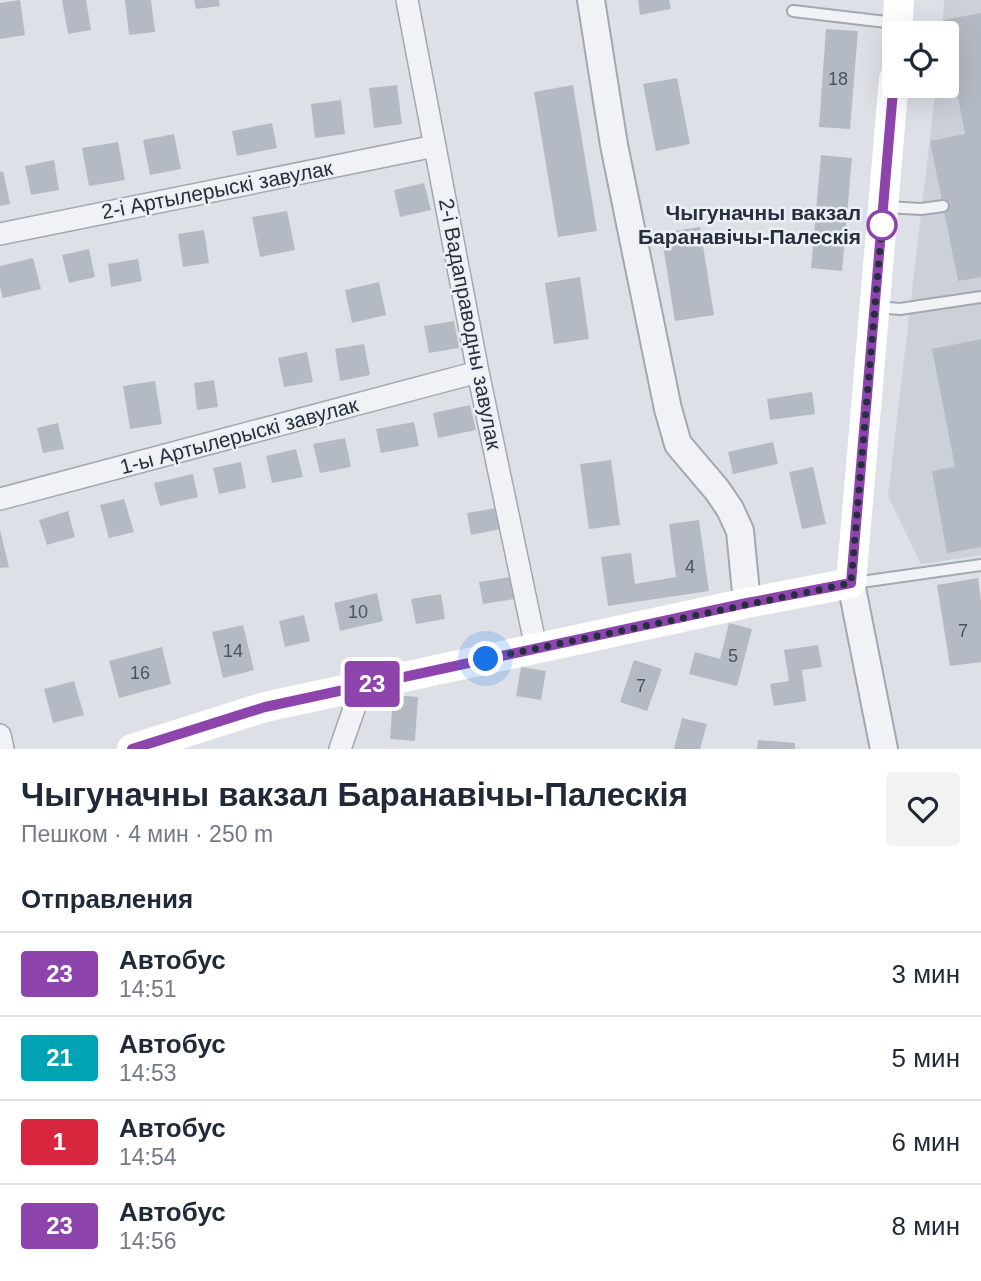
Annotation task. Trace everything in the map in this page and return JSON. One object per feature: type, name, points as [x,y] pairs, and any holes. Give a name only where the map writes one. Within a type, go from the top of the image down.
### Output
[{"type":"main road","points":[[132,749],[265,707],[851,583],[892,98]]},
{"type":"street","name":"2-і Вадаправодны завулак","points":[[407,0],[478,372],[536,648]]},
{"type":"street","points":[[591,0],[614,145],[668,410],[678,444],[717,490],[740,531],[747,603]]},
{"type":"street","name":"2-і Артылерыскі завулак","points":[[0,234],[435,146]]},
{"type":"street","name":"1-ы Артылерыскі завулак","points":[[0,499],[478,372]]},
{"type":"street","points":[[851,583],[884,749]]},
{"type":"street","points":[[340,749],[362,686]]},
{"type":"street","points":[[0,735],[3,749]]},
{"type":"lane","points":[[793,11],[898,19]]},
{"type":"lane","points":[[883,206],[921,209],[943,206]]},
{"type":"lane","points":[[875,307],[900,309],[981,297]]},
{"type":"lane","points":[[851,583],[981,565]]},
{"type":"shaded area","points":[[944,0],[981,0],[981,555],[921,564],[888,496],[935,98],[959,98],[959,21],[943,21]]},
{"type":"building","points":[[20,0],[25,35],[0,39],[0,3]]},
{"type":"building","points":[[62,0],[86,0],[91,30],[68,34]]},
{"type":"building","points":[[125,0],[151,0],[155,32],[129,35]]},
{"type":"building","points":[[194,0],[219,0],[220,6],[196,9]]},
{"type":"building","points":[[638,0],[669,0],[671,9],[640,15]]},
{"type":"building","points":[[981,13],[981,277],[958,281],[930,141],[965,134],[958,98],[959,21],[943,20]]},
{"type":"building","points":[[826,29],[858,31],[850,129],[819,127]]},
{"type":"building","points":[[677,78],[690,144],[656,151],[643,84]]},
{"type":"building","points":[[397,85],[402,124],[374,128],[369,88]]},
{"type":"building","points":[[573,85],[597,231],[558,237],[534,92]]},
{"type":"building","points":[[341,100],[345,134],[315,138],[311,104]]},
{"type":"building","points":[[272,123],[277,148],[237,156],[232,131]]},
{"type":"building","points":[[174,134],[181,169],[150,175],[143,140]]},
{"type":"building","points":[[118,142],[125,180],[89,186],[82,148]]},
{"type":"building","points":[[821,155],[852,158],[842,271],[811,268]]},
{"type":"building","points":[[54,160],[59,190],[31,195],[25,166]]},
{"type":"building","points":[[3,171],[10,204],[0,206],[0,172]]},
{"type":"building","points":[[424,183],[431,210],[400,217],[394,190]]},
{"type":"building","points":[[287,211],[295,250],[260,257],[252,217]]},
{"type":"building","points":[[700,227],[714,315],[675,321],[661,233]]},
{"type":"building","points":[[204,230],[209,263],[183,267],[178,234]]},
{"type":"building","points":[[89,249],[95,277],[69,283],[62,255]]},
{"type":"building","points":[[33,258],[41,289],[3,298],[0,266]]},
{"type":"building","points":[[138,259],[142,281],[111,287],[108,264]]},
{"type":"building","points":[[580,277],[589,339],[554,344],[545,283]]},
{"type":"building","points":[[379,282],[386,315],[352,323],[345,290]]},
{"type":"building","points":[[454,321],[459,348],[429,353],[424,326]]},
{"type":"building","points":[[981,339],[981,547],[947,553],[932,471],[955,467],[932,349]]},
{"type":"building","points":[[364,344],[370,375],[340,381],[335,349]]},
{"type":"building","points":[[307,352],[313,382],[284,387],[278,358]]},
{"type":"building","points":[[214,380],[218,407],[197,410],[194,383]]},
{"type":"building","points":[[155,381],[162,424],[130,429],[123,386]]},
{"type":"building","points":[[812,392],[815,414],[770,420],[767,399]]},
{"type":"building","points":[[470,405],[476,430],[438,438],[433,413]]},
{"type":"building","points":[[414,422],[419,446],[381,453],[376,429]]},
{"type":"building","points":[[58,423],[64,449],[43,453],[37,428]]},
{"type":"building","points":[[345,438],[351,467],[320,473],[313,444]]},
{"type":"building","points":[[773,442],[778,464],[733,474],[728,452]]},
{"type":"building","points":[[296,449],[303,477],[272,483],[266,456]]},
{"type":"building","points":[[611,460],[620,525],[589,529],[580,464]]},
{"type":"building","points":[[241,462],[246,488],[219,494],[213,468]]},
{"type":"building","points":[[813,467],[826,524],[802,529],[789,472]]},
{"type":"building","points":[[193,474],[198,497],[160,506],[154,483]]},
{"type":"building","points":[[124,499],[134,532],[109,538],[100,505]]},
{"type":"building","points":[[497,508],[501,529],[471,535],[467,513]]},
{"type":"building","points":[[68,511],[75,537],[47,545],[39,520]]},
{"type":"building","points":[[699,520],[709,591],[608,606],[601,557],[631,553],[635,584],[676,577],[669,524]]},
{"type":"building","points":[[0,530],[9,567],[0,568]]},
{"type":"building","points":[[510,577],[514,599],[483,604],[479,582]]},
{"type":"building","points":[[978,578],[981,600],[981,662],[950,666],[937,585]]},
{"type":"building","points":[[377,593],[383,621],[340,631],[334,603]]},
{"type":"building","points":[[441,594],[445,619],[416,624],[411,599]]},
{"type":"building","points":[[304,615],[310,641],[285,647],[279,621]]},
{"type":"building","points":[[729,623],[752,629],[737,686],[689,674],[695,652],[720,659]]},
{"type":"building","points":[[243,625],[254,670],[223,678],[212,632]]},
{"type":"building","points":[[818,645],[822,667],[802,670],[806,701],[774,706],[770,684],[789,681],[784,650]]},
{"type":"building","points":[[162,647],[171,684],[119,698],[109,661]]},
{"type":"building","points":[[634,660],[662,669],[647,711],[620,702]]},
{"type":"building","points":[[521,667],[546,671],[541,700],[516,696]]},
{"type":"building","points":[[74,681],[84,715],[53,723],[44,689]]},
{"type":"building","points":[[393,695],[418,697],[415,741],[390,739]]},
{"type":"building","points":[[682,718],[707,724],[700,749],[674,749]]},
{"type":"building","points":[[758,740],[795,743],[795,749],[757,749]]},
{"type":"bus line","name":"23","points":[[132,749],[265,707],[851,583],[892,98]]},
{"type":"place","name":"Чыгуначны вакзал Баранавічы-Палескія","points":[[882,225]]},
{"type":"route","points":[[486,659],[773,597],[851,583],[882,225]]}]
